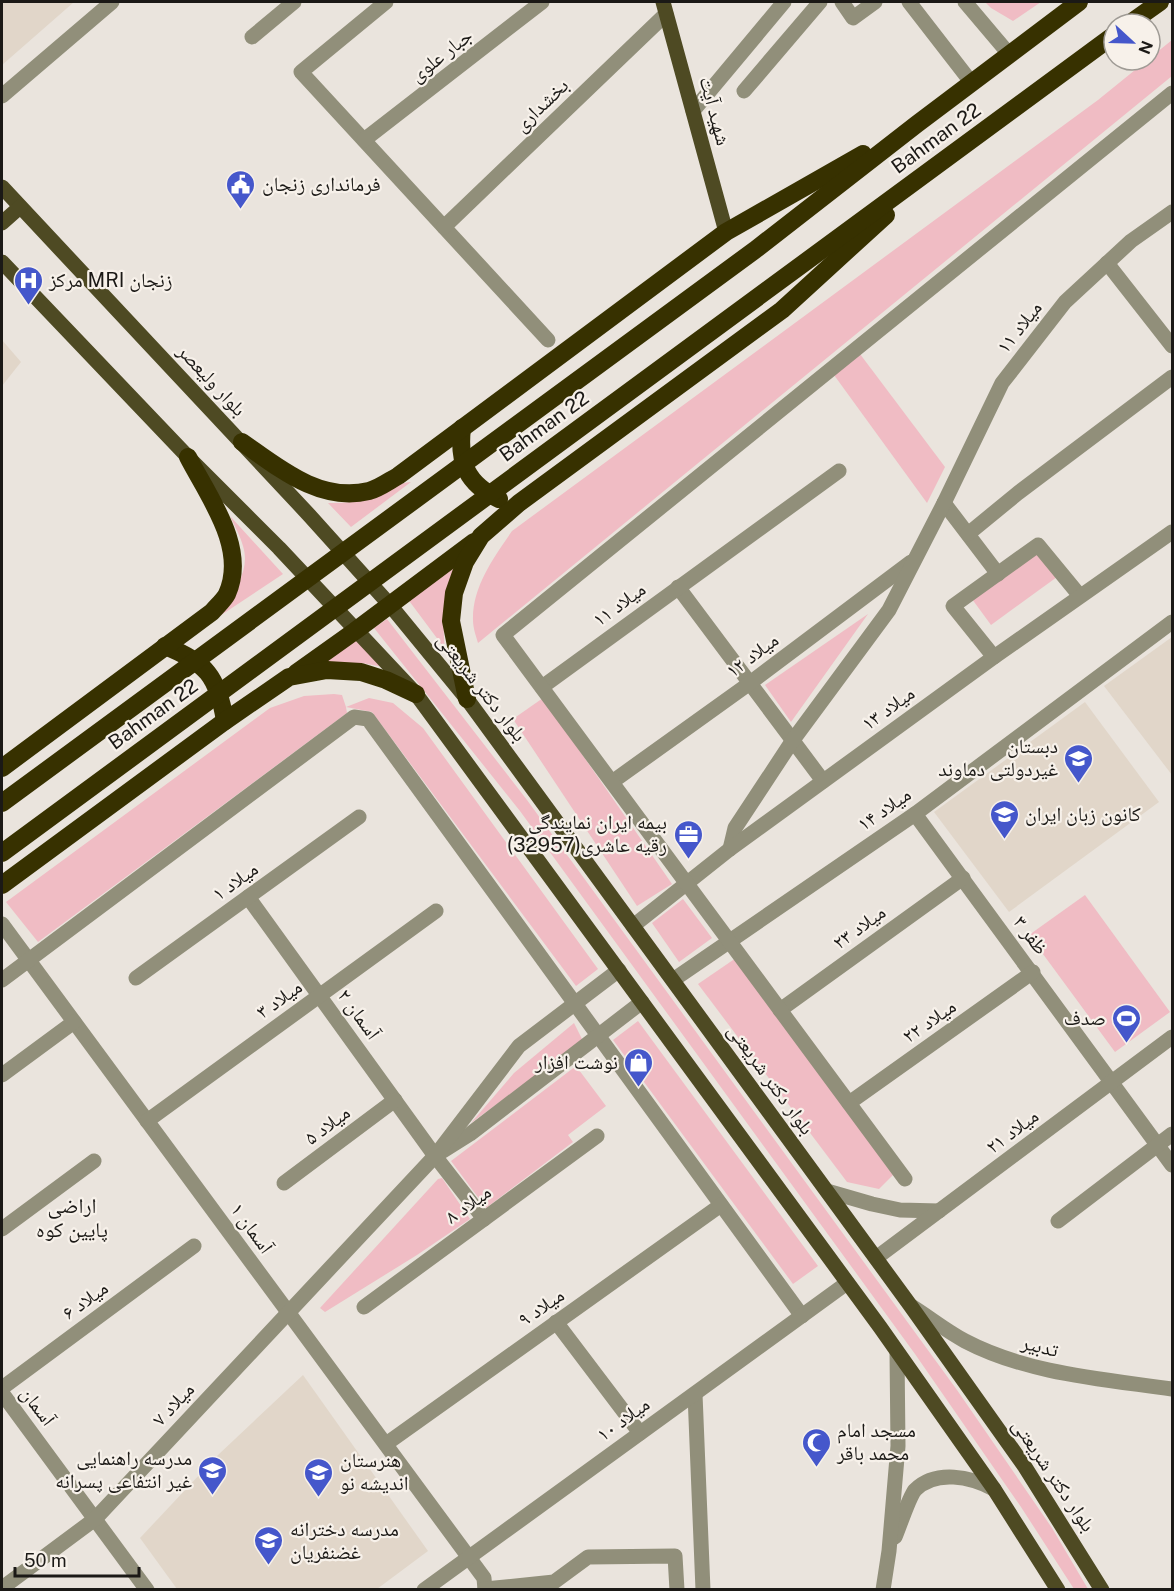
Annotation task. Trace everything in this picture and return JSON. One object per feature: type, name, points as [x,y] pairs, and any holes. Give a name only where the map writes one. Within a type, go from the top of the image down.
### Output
[{"type":"highway","name":"Bahman 22","points":[[2,803],[755,250],[971,82],[1079,2]]},
{"type":"highway","points":[[1146,12],[1160,2]]},
{"type":"highway","name":"Bahman 22","points":[[2,853],[1102,44]]},
{"type":"highway","points":[[242,442],[282,470],[315,488],[345,493],[370,491],[398,476],[726,232],[917,124]]},
{"type":"highway","points":[[2,885],[225,721],[355,631],[481,536],[519,503],[783,310],[952,154]]},
{"type":"highway","points":[[462,428],[460,447],[463,464],[472,480],[485,492],[501,500],[519,503]]},
{"type":"highway","points":[[2,768],[212,612],[227,595],[233,573],[232,554],[224,527],[188,457]]},
{"type":"highway","points":[[467,699],[451,621],[453,593],[465,562],[481,536]]},
{"type":"highway","points":[[165,645],[189,655],[208,672],[221,695],[225,721]]},
{"type":"highway","points":[[289,677],[327,670],[361,672],[386,680],[416,694]]},
{"type":"main road","name":"شهید آیت","points":[[665,8],[726,232]]},
{"type":"main road","name":"بلوار ولیعصر","points":[[2,187],[242,442],[390,604]]},
{"type":"main road","points":[[2,223],[20,207]]},
{"type":"main road","points":[[2,262],[188,457],[279,548],[416,694],[848,1283],[994,1489],[1058,1590]]},
{"type":"main road","name":"بلوار دکتر شریعتی","points":[[390,604],[467,699],[910,1305],[1025,1467],[1102,1590]]},
{"type":"street","points":[[2,96],[112,2]]},
{"type":"street","points":[[252,37],[294,2]]},
{"type":"street","points":[[386,2],[301,72],[548,340]]},
{"type":"street","name":"جبار علوی","points":[[364,140],[543,2]]},
{"type":"street","points":[[693,111],[784,2]]},
{"type":"street","points":[[744,91],[820,2]]},
{"type":"street","points":[[842,2],[854,18],[876,2]]},
{"type":"street","points":[[909,2],[971,82]]},
{"type":"street","points":[[964,2],[1009,54]]},
{"type":"street","name":"بخشداری","points":[[444,227],[665,8]]},
{"type":"street","points":[[905,1179],[503,635],[1173,93]]},
{"type":"street","name":"میلاد ۱۱","points":[[944,503],[1002,383],[1065,302],[1131,241],[1173,212]]},
{"type":"street","points":[[1107,263],[1173,346]]},
{"type":"street","points":[[968,534],[1173,377]]},
{"type":"street","name":"میلاد ۱۱","points":[[542,687],[839,471]]},
{"type":"street","points":[[944,503],[998,574]]},
{"type":"street","name":"میلاد ۱۲","points":[[730,849],[735,828],[793,740],[889,610],[944,503]]},
{"type":"street","name":"میلاد ۱۳","points":[[633,926],[730,849],[823,781],[994,657],[1173,532]]},
{"type":"street","points":[[994,657],[953,606],[1038,545],[1080,596]]},
{"type":"street","name":"میلاد ۱۲","points":[[612,782],[750,683],[916,558]]},
{"type":"street","points":[[678,587],[823,781]]},
{"type":"street","name":"میلاد ۱۴","points":[[673,980],[915,814],[1173,622]]},
{"type":"street","points":[[2,980],[354,717],[368,719],[802,1316]]},
{"type":"street","name":"ظفر ۳","points":[[915,814],[1173,1165]]},
{"type":"street","name":"میلاد ۱","points":[[136,978],[359,817]]},
{"type":"street","name":"میلاد ۲۳","points":[[780,1010],[963,878]]},
{"type":"street","name":"آسمان ۲","points":[[248,897],[435,1156],[484,1219]]},
{"type":"street","name":"میلاد ۳","points":[[147,1122],[436,911]]},
{"type":"street","name":"آسمان ۱","points":[[2,924],[484,1578],[484,1589]]},
{"type":"street","points":[[288,1313],[435,1156],[519,1046],[619,970]]},
{"type":"street","name":"میلاد ۲۲","points":[[849,1104],[1033,972]]},
{"type":"street","points":[[435,1156],[470,1134],[642,1002]]},
{"type":"street","points":[[2,1076],[74,1022]]},
{"type":"street","name":"میلاد ۲۱","points":[[876,1258],[1173,1037]]},
{"type":"street","name":"میلاد ۵","points":[[284,1183],[395,1100]]},
{"type":"street","points":[[1058,1221],[1173,1134]]},
{"type":"street","name":"میلاد ۸","points":[[364,1306],[597,1136]]},
{"type":"street","points":[[2,1229],[94,1161]]},
{"type":"street","points":[[827,1191],[900,1210],[939,1211]]},
{"type":"street","name":"میلاد ۹","points":[[386,1444],[721,1205]]},
{"type":"street","name":"میلاد ۶","points":[[2,1388],[194,1246]]},
{"type":"street","name":"میلاد ۱۰","points":[[424,1590],[848,1283]]},
{"type":"street","name":"تدبیر","points":[[910,1305],[965,1341],[1006,1359],[1059,1372],[1173,1389]]},
{"type":"street","name":"میلاد ۷","points":[[2,1588],[95,1519],[288,1313]]},
{"type":"street","points":[[556,1322],[640,1433]]},
{"type":"street","points":[[883,1590],[889,1551],[898,1446],[897,1352]]},
{"type":"street","name":"آسمان","points":[[2,1393],[147,1590]]},
{"type":"street","points":[[694,1394],[703,1590]]},
{"type":"street","points":[[889,1551],[914,1491],[922,1486],[946,1477],[963,1477],[979,1481],[994,1489]]},
{"type":"street","points":[[484,1589],[554,1582],[588,1557],[675,1556],[676,1590]]},
{"type":"shaded area","points":[[2,2],[74,2],[2,65]]},
{"type":"shaded area","points":[[985,2],[1041,2],[1013,21]]},
{"type":"shaded area","points":[[1172,40],[1172,76],[478,643],[473,620],[476,596],[485,573],[512,531],[1098,100],[1133,72],[1162,72],[1162,48]]},
{"type":"shaded area","points":[[2,340],[21,362],[2,386]]},
{"type":"shaded area","points":[[860,354],[945,467],[927,503],[834,375]]},
{"type":"shaded area","points":[[411,482],[351,527],[328,503],[367,499]]},
{"type":"shaded area","points":[[230,516],[283,574],[185,639],[228,598],[242,574],[245,560],[243,546]]},
{"type":"shaded area","points":[[470,548],[453,585],[446,608],[445,649],[407,598]]},
{"type":"shaded area","points":[[1037,551],[1057,577],[991,625],[972,599]]},
{"type":"shaded area","points":[[868,614],[791,722],[765,685]]},
{"type":"shaded area","points":[[387,619],[527,800],[957,1390],[1052,1528],[1088,1589],[1074,1589],[1021,1507],[915,1354],[520,811],[374,628]]},
{"type":"shaded area","points":[[359,633],[389,668],[362,663],[311,669]]},
{"type":"shaded area","points":[[1172,637],[1172,775],[1104,686]]},
{"type":"shaded area","points":[[342,695],[347,713],[38,942],[6,902],[270,708],[304,696]]},
{"type":"shaded area","points":[[369,698],[393,703],[423,728],[598,969],[576,986],[372,712],[346,707]]},
{"type":"shaded area","points":[[543,698],[672,884],[637,906],[513,719]]},
{"type":"shaded area","points":[[1085,702],[1159,802],[1009,912],[934,812]]},
{"type":"shaded area","points":[[1085,895],[1170,1012],[1115,1052],[1029,935]]},
{"type":"shaded area","points":[[683,899],[712,938],[679,962],[652,923]]},
{"type":"shaded area","points":[[736,958],[893,1175],[879,1189],[847,1182],[698,984]]},
{"type":"shaded area","points":[[638,1021],[818,1266],[793,1284],[613,1040]]},
{"type":"shaded area","points":[[574,1023],[583,1041],[471,1123],[514,1073]]},
{"type":"shaded area","points":[[576,1066],[606,1106],[568,1135],[573,1142],[486,1208],[451,1161]]},
{"type":"shaded area","points":[[442,1178],[470,1219],[325,1312],[320,1308],[438,1179]]},
{"type":"shaded area","name":"هنرستان اندیشه نو","points":[[303,1375],[428,1551],[377,1589],[177,1589],[140,1538],[218,1455]]},
{"type":"place","name":"فرمانداری زنجان","points":[[241,210]]},
{"type":"place","name":"مرکز MRI زنجان","points":[[28,306]]},
{"type":"place","name":"دبستان غیردولتی دماوند","points":[[1079,784]]},
{"type":"place","name":"کانون زبان ایران","points":[[1004,840]]},
{"type":"place","name":"بیمه ایران نمایندگی رقیه عاشری(32957)","points":[[688,860]]},
{"type":"place","name":"صدف","points":[[1127,1044]]},
{"type":"place","name":"نوشت افزار","points":[[639,1088]]},
{"type":"place","name":"مسجد امام محمد باقر","points":[[816,1468]]},
{"type":"place","name":"مدرسه راهنمایی غیر انتفاعی پسرانه","points":[[213,1496]]},
{"type":"place","name":"هنرستان اندیشه نو","points":[[319,1498]]},
{"type":"place","name":"مدرسه دخترانه غضنفریان","points":[[269,1566]]},
{"type":"district","name":"اراضی پایین کوه","points":[[72,1217]]}]
